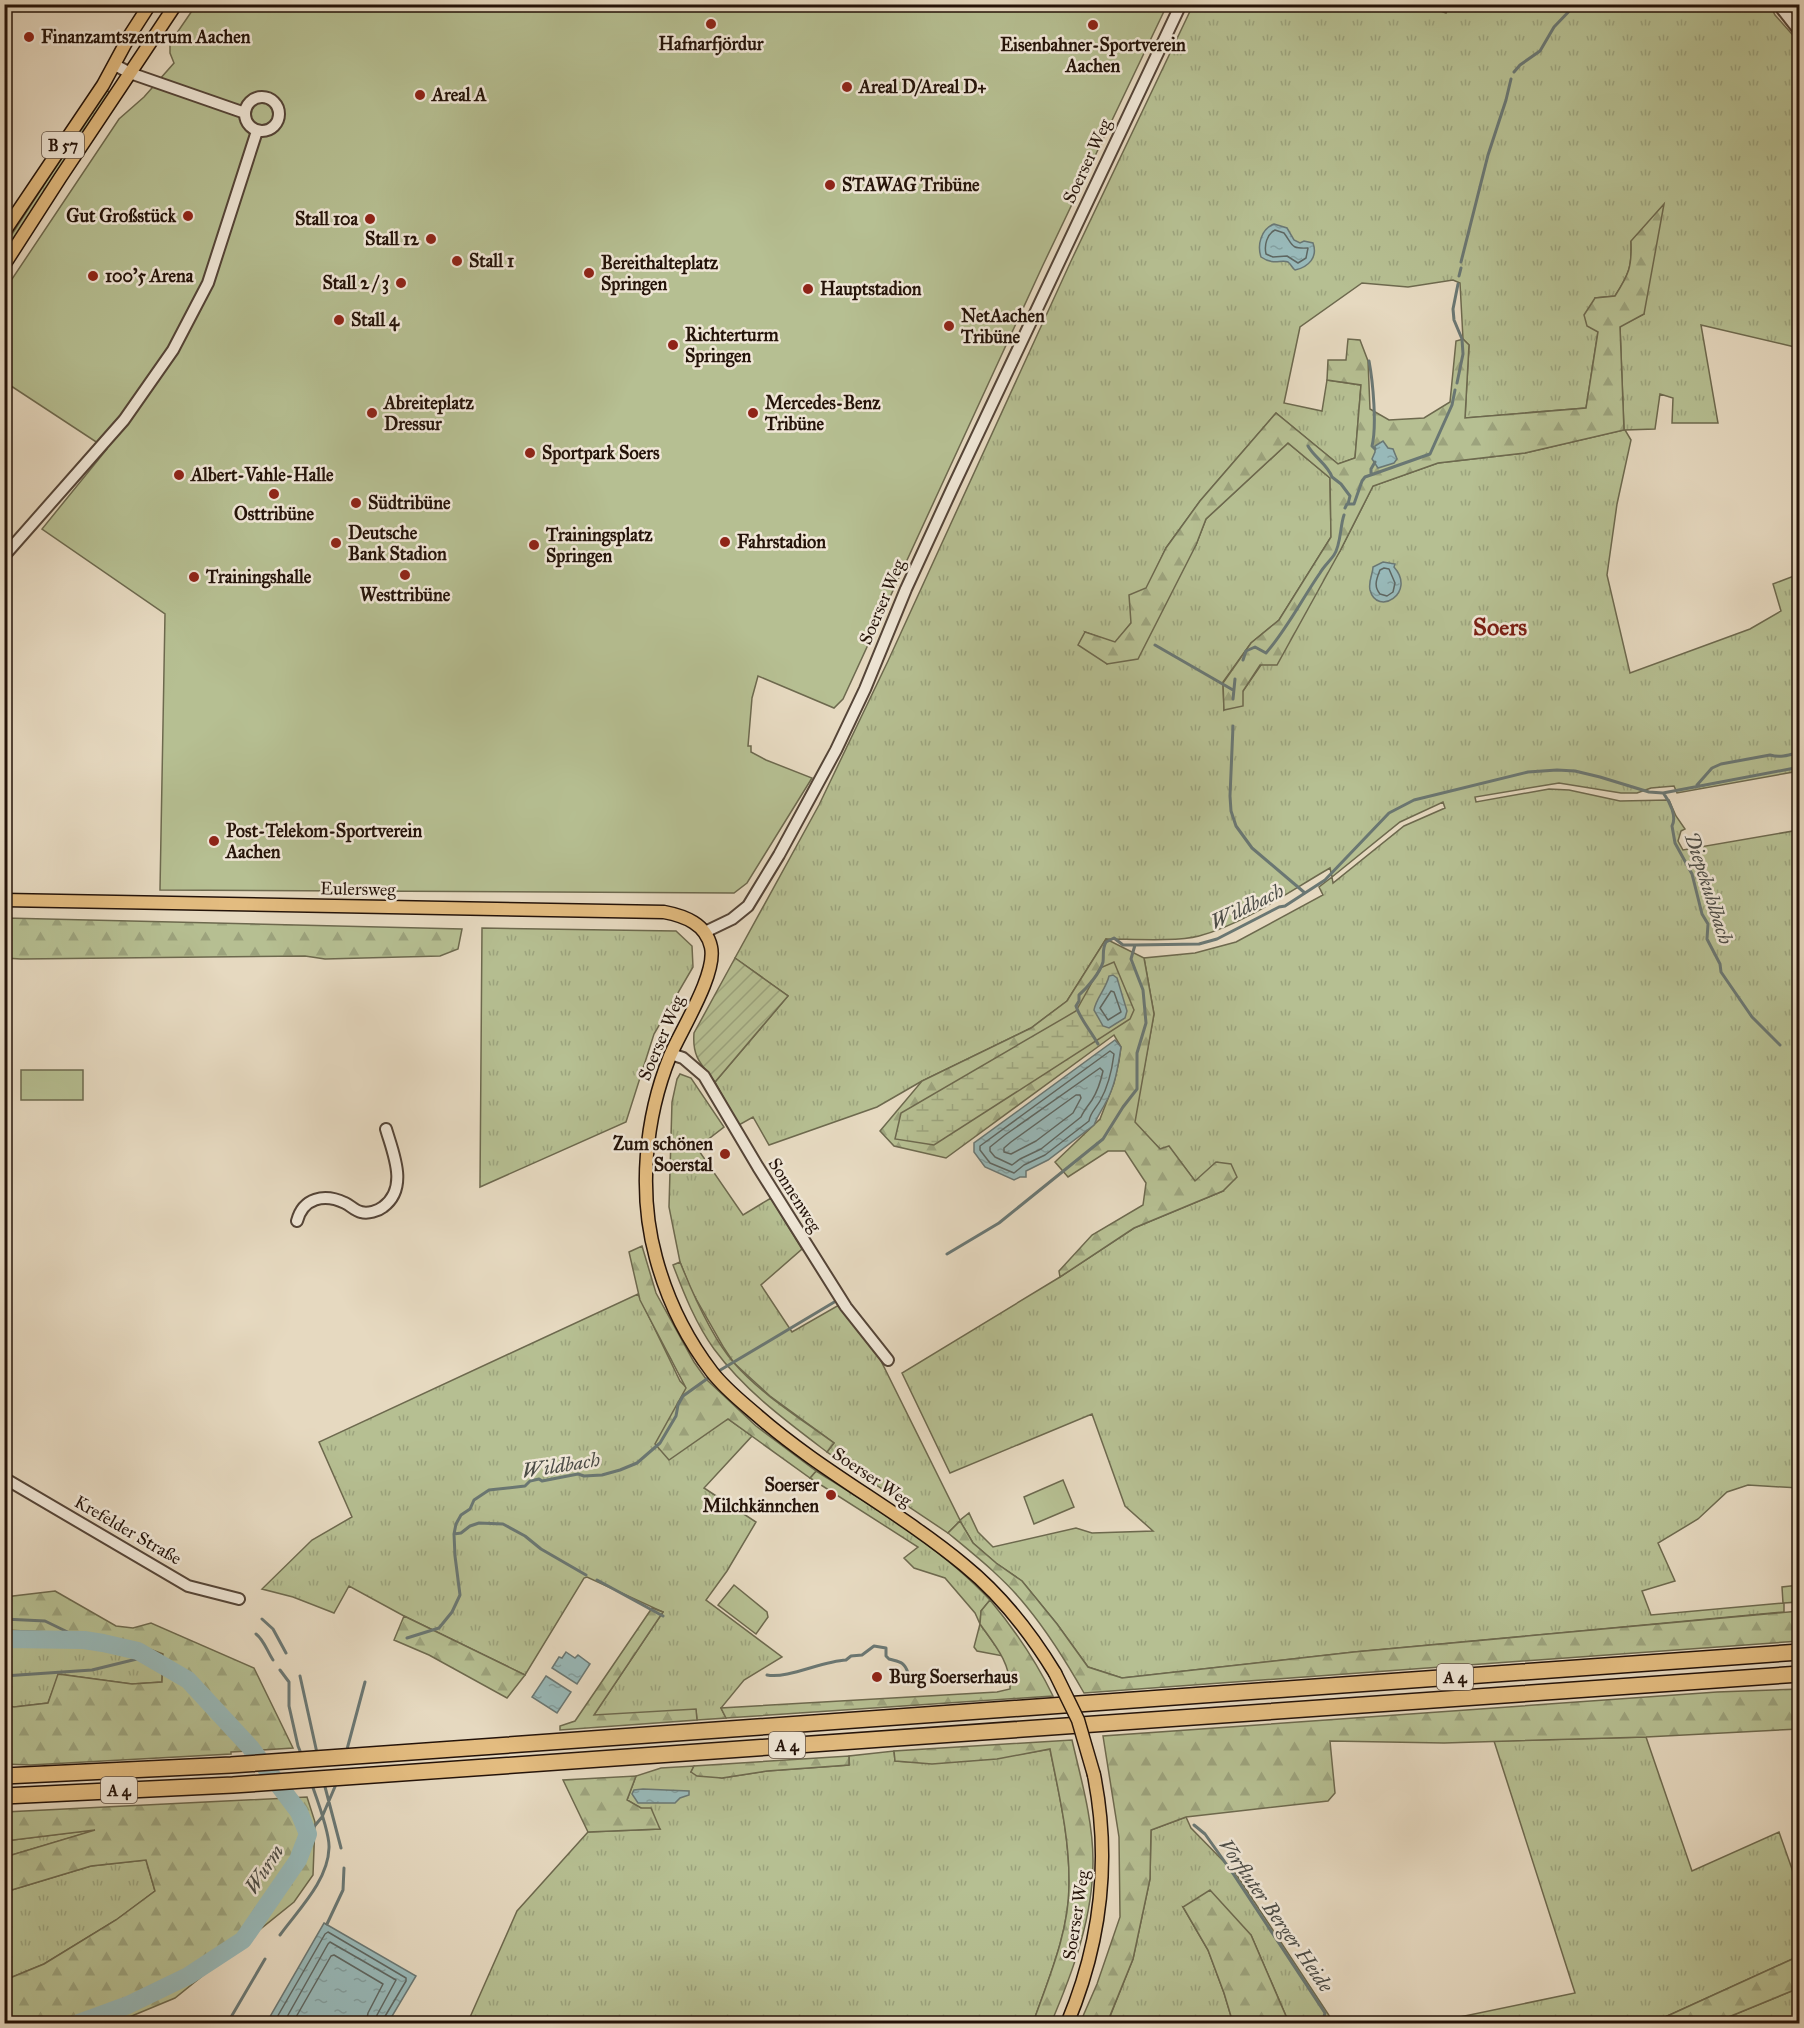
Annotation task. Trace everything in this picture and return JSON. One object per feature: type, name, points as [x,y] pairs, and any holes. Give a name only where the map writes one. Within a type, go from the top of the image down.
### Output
[{"type":"highway","name":"A 4","points":[[4,1776],[231,1765],[1800,1652]]},
{"type":"highway","name":"A 4","points":[[4,1796],[233,1785],[1800,1674]]},
{"type":"main road","name":"B 57","points":[[6,226],[115,64],[150,4]]},
{"type":"main road","name":"B 57","points":[[4,265],[176,4]]},
{"type":"main road","name":"Eulersweg","points":[[4,900],[664,912],[684,917],[705,932]]},
{"type":"main road","name":"Soerser Weg","points":[[705,932],[711,948],[710,970],[671,1054],[655,1101],[648,1145],[646,1189],[656,1257],[669,1296],[683,1327],[722,1384],[782,1437],[966,1566],[1006,1604],[1028,1631],[1055,1673],[1078,1720],[1094,1775],[1103,1844],[1100,1905],[1090,1960],[1066,2024]]},
{"type":"street","name":"Soerser Weg","points":[[705,932],[726,923],[748,906],[836,750],[952,489],[1181,4]]},
{"type":"street","points":[[1778,4],[1800,32]]},
{"type":"street","points":[[115,64],[130,73],[245,113]]},
{"type":"street","points":[[261,97],[269,99],[276,105],[279,113],[274,126],[267,131],[257,131],[246,121],[245,113],[248,105],[261,97]]},
{"type":"street","points":[[4,556],[124,420],[173,350],[208,283],[257,131]]},
{"type":"street","name":"Sonnenweg","points":[[671,1054],[683,1058],[704,1076],[846,1307],[888,1360]]},
{"type":"street","points":[[297,1221],[300,1209],[320,1198],[344,1202],[361,1212],[381,1208],[390,1201],[396,1189],[398,1175],[386,1129]]},
{"type":"street","name":"Krefelder Straße","points":[[4,1478],[188,1587],[239,1599]]},
{"type":"green space","points":[[1422,4],[1446,13],[1450,4],[1770,5],[1775,15],[1799,42],[1799,348],[1701,325],[1718,423],[1672,423],[1673,398],[1660,394],[1655,429],[1625,430],[1631,440],[1617,504],[1607,575],[1630,673],[1750,629],[1781,611],[1773,584],[1799,574],[1799,771],[1677,793],[1674,786],[1651,788],[1637,793],[1621,793],[1559,783],[1475,797],[1476,802],[1549,789],[1569,790],[1620,801],[1669,800],[1685,829],[1681,831],[1678,841],[1683,850],[1799,830],[1799,1488],[1748,1485],[1727,1492],[1698,1519],[1658,1543],[1675,1581],[1642,1591],[1651,1615],[1783,1603],[1782,1587],[1799,1585],[1799,1602],[1784,1603],[1784,1612],[1354,1652],[1122,1678],[1088,1667],[1022,1581],[973,1543],[960,1521],[948,1533],[827,1452],[834,1443],[770,1396],[734,1363],[691,1290],[680,1262],[669,1207],[672,1102],[680,1074],[691,1078],[724,1127],[697,1148],[743,1215],[771,1198],[802,1249],[761,1285],[792,1332],[839,1305],[880,1359],[960,1520],[969,1513],[978,1532],[993,1547],[1076,1528],[1092,1533],[1153,1531],[1125,1506],[1092,1414],[950,1473],[902,1373],[1060,1277],[1134,1228],[1223,1191],[1195,1181],[1169,1147],[1160,1149],[1134,1122],[1154,1014],[1144,958],[1195,953],[1236,942],[1323,895],[1319,887],[1332,877],[1330,868],[1250,915],[1199,936],[1166,940],[1106,939],[1067,1001],[1031,1028],[922,1081],[877,1107],[769,1145],[753,1117],[739,1125],[715,1082],[788,996],[735,958],[819,805],[888,661],[1071,261],[1193,5]],"holes":[[[1631,241],[1644,314],[1620,326],[1624,430],[1525,453],[1438,463],[1373,486],[1340,551],[1243,691],[1224,710],[1223,682],[1251,643],[1279,620],[1331,537],[1330,478],[1288,443],[1206,519],[1196,545],[1107,664],[1085,632],[1115,643],[1131,623],[1166,548],[1200,501],[1276,413],[1338,464],[1355,458],[1361,385],[1327,380],[1322,411],[1284,403],[1300,327],[1362,283],[1408,287],[1453,280],[1460,283],[1463,339],[1469,345],[1465,418],[1586,408],[1598,331],[1595,298],[1615,296],[1624,282],[1629,270]],[[1443,802],[1445,808],[1404,826],[1333,883],[1332,877],[1400,822]]]},
{"type":"green space","name":"Sportpark Soers","points":[[196,5],[1167,5],[1043,265],[843,699],[834,708],[758,676],[752,698],[748,746],[751,746],[751,752],[812,778],[747,883],[734,893],[160,890],[165,614],[42,529],[107,449],[5,382],[4,291],[119,119],[144,97],[174,63],[170,53],[170,43]]},
{"type":"green space","points":[[105,90],[110,92],[5,253],[5,245]]},
{"type":"green space","points":[[1664,204],[1644,314],[1620,327],[1624,430],[1525,453],[1438,463],[1373,486],[1277,665],[1260,665],[1243,691],[1243,706],[1224,710],[1223,683],[1251,643],[1279,620],[1331,537],[1330,478],[1288,443],[1206,519],[1196,545],[1138,659],[1107,664],[1078,645],[1085,632],[1115,642],[1131,623],[1129,595],[1146,588],[1166,548],[1200,501],[1276,413],[1338,464],[1355,458],[1361,385],[1327,380],[1328,360],[1346,360],[1348,339],[1360,340],[1368,361],[1370,409],[1389,420],[1424,418],[1450,402],[1456,341],[1463,339],[1469,345],[1465,418],[1586,408],[1598,332],[1587,326],[1584,315],[1595,298],[1615,296],[1629,270],[1631,241]]},
{"type":"green space","points":[[5,918],[462,929],[458,949],[440,956],[325,959],[305,956],[21,959],[5,958]]},
{"type":"green space","points":[[482,928],[676,931],[692,946],[693,967],[654,1034],[626,1122],[480,1187]]},
{"type":"green space","points":[[1106,939],[1144,958],[1154,1014],[1135,1122],[1160,1149],[1169,1146],[1195,1181],[1216,1162],[1231,1164],[1237,1177],[1223,1191],[1134,1228],[1060,1277],[1059,1271],[1092,1235],[1143,1205],[1146,1183],[1125,1151],[1108,1151],[1068,1177],[1055,1162],[1100,1119],[1114,1083],[1119,1061],[1121,1047],[1114,1035],[946,1158],[894,1146],[880,1131],[922,1081],[1031,1028],[1067,1001]]},
{"type":"green space","points":[[735,958],[788,996],[715,1082],[696,1054],[694,1033]]},
{"type":"green space","points":[[1114,962],[1134,1010],[1130,1019],[934,1145],[895,1139],[901,1113],[1076,1011],[1100,968]]},
{"type":"green space","points":[[21,1070],[83,1070],[83,1100],[21,1100]]},
{"type":"green space","points":[[642,1246],[656,1293],[694,1362],[706,1379],[756,1426],[816,1471],[810,1478],[728,1419],[669,1460],[655,1444],[686,1388],[640,1300],[629,1252]]},
{"type":"green space","points":[[680,1262],[704,1315],[726,1353],[745,1375],[769,1396],[834,1443],[827,1452],[753,1392],[714,1349],[696,1319],[677,1276],[673,1265]]},
{"type":"green space","points":[[638,1294],[680,1381],[721,1422],[728,1419],[752,1436],[704,1488],[756,1522],[727,1571],[706,1600],[782,1657],[744,1680],[721,1708],[726,1718],[697,1720],[696,1710],[593,1716],[663,1612],[587,1577],[584,1578],[525,1675],[404,1616],[349,1586],[334,1613],[293,1597],[262,1589],[312,1540],[352,1517],[319,1442]]},
{"type":"green space","points":[[816,1471],[907,1530],[971,1581],[990,1600],[981,1611],[980,1624],[975,1613],[945,1578],[914,1568],[904,1558],[918,1547],[810,1478]]},
{"type":"green space","points":[[1063,1480],[1074,1507],[1034,1524],[1024,1497]]},
{"type":"green space","points":[[960,1521],[973,1543],[1022,1581],[1088,1667],[1122,1678],[1354,1652],[1799,1611],[1799,1641],[1084,1693],[1050,1638],[1018,1597],[990,1568],[948,1533]]},
{"type":"green space","points":[[734,1585],[767,1612],[768,1617],[756,1634],[718,1605]]},
{"type":"green space","points":[[55,1591],[116,1626],[133,1628],[151,1623],[254,1668],[293,1748],[231,1752],[231,1754],[30,1765],[5,1764],[5,1705],[14,1707],[48,1703],[58,1674],[132,1684],[162,1682],[163,1654],[144,1647],[124,1641],[85,1635],[5,1630],[5,1597]]},
{"type":"green space","points":[[990,1600],[1040,1670],[1053,1696],[726,1718],[721,1708],[997,1692],[1010,1689],[1005,1662],[980,1624],[981,1611]]},
{"type":"green space","points":[[652,1608],[663,1612],[594,1715],[696,1709],[697,1720],[560,1730],[560,1726],[575,1721]]},
{"type":"green space","points":[[404,1616],[525,1675],[507,1698],[429,1655],[394,1640]]},
{"type":"green space","points":[[980,1624],[1003,1656],[977,1651],[974,1647]]},
{"type":"green space","points":[[4,1630],[95,1635],[144,1646],[163,1654],[162,1682],[132,1684],[59,1674],[48,1703],[14,1707],[5,1705]]},
{"type":"green space","points":[[1799,1689],[1799,1729],[1646,1737],[1444,1743],[1330,1741],[1335,1793],[1328,1801],[1186,1817],[1151,1830],[1150,1879],[1133,1959],[1107,2023],[1080,2023],[1097,1984],[1120,1917],[1119,1837],[1103,1736],[1717,1692]]},
{"type":"green space","points":[[1646,1737],[1692,1871],[1779,1832],[1799,1889],[1799,1956],[1652,2023],[1426,2024],[1575,1993],[1494,1741]]},
{"type":"green space","points":[[1072,1740],[1091,1830],[1093,1861],[1090,1903],[1074,1964],[1051,2023],[1033,2023],[1057,1956],[1068,1903],[1069,1869],[1066,1834],[1050,1749],[997,1759],[932,1764],[895,1761],[894,1751]]},
{"type":"green space","points":[[1050,1749],[1066,1834],[1069,1868],[1068,1903],[1057,1956],[1033,2023],[467,2024],[517,1911],[588,1832],[660,1829],[641,1808],[627,1800],[636,1776],[661,1768],[694,1766],[691,1772],[722,1778],[767,1771],[849,1765],[849,1756],[894,1751],[895,1761],[954,1762]]},
{"type":"green space","points":[[849,1756],[849,1765],[767,1771],[722,1778],[697,1776],[691,1772],[694,1766]]},
{"type":"green space","points":[[636,1776],[627,1800],[641,1808],[651,1808],[660,1829],[588,1832],[563,1780]]},
{"type":"green space","points":[[307,1797],[315,1822],[313,1875],[294,1902],[175,1998],[115,2023],[5,2023],[5,1980],[44,1964],[116,1920],[155,1891],[146,1860],[91,1866],[5,1892],[5,1857],[95,1830],[5,1841],[5,1812]]},
{"type":"green space","points":[[1186,1817],[1191,1828],[1236,1874],[1334,2023],[1289,2023],[1251,1935],[1183,1907],[1208,1950],[1233,2023],[1107,2024],[1133,1959],[1150,1879],[1151,1830]]},
{"type":"green space","points":[[100,1829],[5,1857],[5,1841]]},
{"type":"green space","points":[[146,1860],[155,1891],[116,1920],[44,1964],[5,1980],[5,1892],[91,1866]]},
{"type":"green space","points":[[1210,1890],[1251,1935],[1289,2023],[1233,2023],[1208,1950],[1183,1907]]},
{"type":"green space","points":[[1799,1956],[1799,1988],[1714,2023],[1652,2023]]},
{"type":"green space","points":[[1799,1988],[1799,2023],[1714,2023]]},
{"type":"water","points":[[1274,224],[1287,228],[1294,240],[1300,243],[1304,241],[1313,243],[1314,253],[1308,264],[1295,270],[1288,262],[1273,262],[1261,257],[1261,238],[1263,233]]},
{"type":"water","points":[[1383,441],[1388,448],[1393,449],[1397,459],[1394,463],[1378,468],[1372,459],[1375,446]]},
{"type":"water","points":[[1383,562],[1395,564],[1401,585],[1398,593],[1387,601],[1374,598],[1370,590],[1373,567]]},
{"type":"water","points":[[1113,975],[1117,978],[1127,1011],[1125,1018],[1109,1028],[1103,1026],[1094,1010],[1109,976]]},
{"type":"water","points":[[1115,1040],[1121,1047],[1116,1077],[1094,1125],[1048,1160],[1026,1171],[1026,1177],[1014,1180],[985,1167],[974,1152],[974,1143]]},
{"type":"water","points":[[566,1652],[575,1658],[578,1655],[590,1664],[577,1684],[552,1668],[559,1657],[562,1658]]},
{"type":"water","points":[[546,1676],[571,1692],[557,1713],[532,1697]]},
{"type":"water","points":[[634,1790],[689,1791],[689,1795],[680,1798],[675,1803],[638,1803],[632,1794]]},
{"type":"water","points":[[324,1923],[416,1976],[388,2023],[273,2024],[268,2020]]},
{"type":"waterway","points":[[1514,72],[1540,51],[1554,27],[1576,4]]},
{"type":"waterway","points":[[1461,262],[1488,155],[1511,79]]},
{"type":"waterway","points":[[1459,276],[1461,268]]},
{"type":"waterway","points":[[1457,383],[1463,354],[1462,339],[1454,320],[1453,309],[1458,284]]},
{"type":"waterway","points":[[1369,361],[1374,416],[1372,446],[1375,449]]},
{"type":"waterway","points":[[1345,508],[1347,504],[1354,504],[1365,477],[1430,454],[1452,405],[1455,390]]},
{"type":"waterway","points":[[1308,446],[1350,496],[1348,504]]},
{"type":"waterway","points":[[1371,475],[1375,462]]},
{"type":"waterway","points":[[1243,660],[1246,651],[1255,647],[1266,653],[1281,634],[1336,551],[1344,515]]},
{"type":"waterway","points":[[1155,645],[1233,690]]},
{"type":"waterway","points":[[1233,699],[1235,679]]},
{"type":"waterway","points":[[1233,726],[1230,796],[1231,811],[1236,826],[1252,848],[1305,893]]},
{"type":"waterway","name":"Wildbach","points":[[1697,785],[1712,768],[1721,764],[1800,752]]},
{"type":"waterway","name":"Wildbach","points":[[947,1254],[999,1223],[1103,1139],[1137,1089],[1137,1053],[1146,1023],[1143,990],[1131,959],[1135,945],[1199,944],[1217,939],[1285,906],[1325,880],[1389,813],[1414,800],[1528,772],[1575,771],[1649,792],[1663,793],[1800,767]]},
{"type":"waterway","name":"Diepekuhlbach","points":[[1664,794],[1673,814],[1672,826],[1675,843],[1692,874],[1702,914],[1708,924],[1707,939],[1720,964],[1721,972],[1752,1017],[1780,1045]]},
{"type":"waterway","points":[[1098,1044],[1076,1006],[1079,995],[1093,980],[1101,966],[1106,942],[1114,938],[1123,945],[1135,945]]},
{"type":"waterway","name":"Wildbach","points":[[717,1372],[836,1301]]},
{"type":"waterway","name":"Wildbach","points":[[407,1638],[439,1628],[452,1612],[460,1595],[454,1534],[461,1515],[470,1509],[474,1500],[489,1490],[525,1486],[530,1481],[539,1479],[542,1481],[578,1474],[602,1475],[637,1463],[660,1443],[676,1416],[683,1396],[711,1376]]},
{"type":"waterway","name":"Vorfluter Berger Heide","points":[[454,1534],[461,1533],[479,1523],[503,1524],[586,1575]]},
{"type":"waterway","name":"Vorfluter Berger Heide","points":[[597,1580],[663,1616]]},
{"type":"waterway","points":[[4,1619],[45,1621],[84,1640]]},
{"type":"waterway","points":[[262,1619],[273,1629],[286,1653]]},
{"type":"waterway","points":[[256,1634],[273,1660]]},
{"type":"waterway","name":"Wurm","points":[[4,1639],[84,1640],[103,1643],[138,1651],[188,1680],[250,1747],[299,1812],[308,1834],[298,1860],[243,1940],[188,1976],[128,2005],[76,2024]]},
{"type":"waterway","name":"Vorfluter Berger Heide","points":[[767,1675],[775,1676],[846,1660],[851,1656],[862,1655],[874,1646],[886,1648],[886,1656],[903,1664],[908,1673],[913,1675]]},
{"type":"waterway","name":"Wurm","points":[[4,1676],[92,1670],[149,1656]]},
{"type":"waterway","points":[[280,1670],[289,1682],[289,1706],[302,1756]]},
{"type":"waterway","points":[[300,1676],[317,1753]]},
{"type":"waterway","name":"Wildbach","points":[[346,1753],[365,1682]]},
{"type":"waterway","name":"Wildbach","points":[[308,1834],[322,1817],[337,1782]]},
{"type":"waterway","points":[[324,1783],[341,1848]]},
{"type":"waterway","points":[[280,1935],[318,1883],[327,1860],[329,1848],[327,1834],[312,1785]]},
{"type":"waterway","name":"Vorfluter Berger Heide","points":[[1194,1825],[1205,1834],[1234,1875],[1325,2013],[1322,2024]]},
{"type":"waterway","points":[[327,1924],[343,1890],[344,1868]]},
{"type":"waterway","points":[[227,2024],[265,1959]]},
{"type":"place","name":"Hafnarfjördur","points":[[711,24]]},
{"type":"place","name":"Eisenbahner-Sportverein Aachen","points":[[1093,25]]},
{"type":"place","name":"Finanzamtszentrum Aachen","points":[[29,37]]},
{"type":"place","name":"Areal D/Areal D+","points":[[847,87]]},
{"type":"place","name":"Areal A","points":[[420,95]]},
{"type":"place","name":"STAWAG Tribüne","points":[[830,185]]},
{"type":"place","name":"Gut Großstück","points":[[188,216]]},
{"type":"place","name":"Stall 10a","points":[[370,219]]},
{"type":"place","name":"Stall 12","points":[[431,239]]},
{"type":"place","name":"Stall 1","points":[[457,261]]},
{"type":"place","name":"Bereithalteplatz Springen","points":[[589,273]]},
{"type":"place","name":"100’5 Arena","points":[[93,276]]},
{"type":"place","name":"Stall 2 / 3","points":[[401,283]]},
{"type":"place","name":"Hauptstadion","points":[[808,289]]},
{"type":"place","name":"Stall 4","points":[[339,320]]},
{"type":"place","name":"NetAachen Tribüne","points":[[949,326]]},
{"type":"place","name":"Richterturm Springen","points":[[673,345]]},
{"type":"place","name":"Abreiteplatz Dressur","points":[[372,413]]},
{"type":"place","name":"Mercedes-Benz Tribüne","points":[[753,413]]},
{"type":"place","name":"Sportpark Soers","points":[[530,453]]},
{"type":"place","name":"Albert-Vahle-Halle","points":[[179,475]]},
{"type":"place","name":"Osttribüne","points":[[274,494]]},
{"type":"place","name":"Südtribüne","points":[[356,503]]},
{"type":"place","name":"Fahrstadion","points":[[725,542]]},
{"type":"place","name":"Deutsche Bank Stadion","points":[[336,543]]},
{"type":"place","name":"Trainingsplatz Springen","points":[[534,545]]},
{"type":"place","name":"Westtribüne","points":[[405,575]]},
{"type":"place","name":"Trainingshalle","points":[[194,577]]},
{"type":"place","name":"Post-Telekom-Sportverein Aachen","points":[[214,841]]},
{"type":"place","name":"Zum schönen Soerstal","points":[[725,1154]]},
{"type":"place","name":"Soerser Milchkännchen","points":[[831,1495]]},
{"type":"place","name":"Burg Soerserhaus","points":[[877,1677]]},
{"type":"district","name":"Soers","points":[[1500,627]]}]
